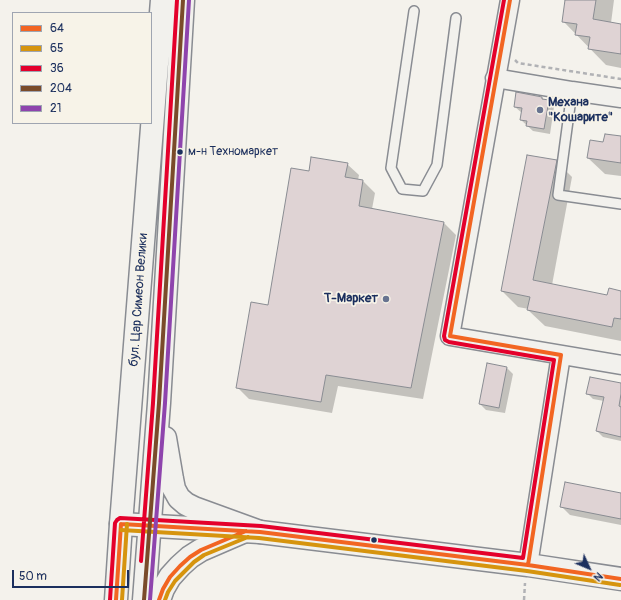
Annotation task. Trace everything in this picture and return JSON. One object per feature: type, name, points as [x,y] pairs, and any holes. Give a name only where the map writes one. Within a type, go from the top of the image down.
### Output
[{"type":"main road","name":"бул. Цар Симеон Велики","points":[[116,600],[162,0]]},
{"type":"main road","name":"бул. Цар Симеон Велики","points":[[144,600],[159,403],[183,0]]},
{"type":"main road","points":[[159,403],[174,489],[179,498],[194,508],[252,532]]},
{"type":"main road","points":[[121,524],[252,532],[528,565],[621,579]]},
{"type":"main road","points":[[159,600],[170,577],[190,557],[202,550],[252,532]]},
{"type":"street","points":[[510,0],[450,336],[621,365]]},
{"type":"street","points":[[496,78],[621,98]]},
{"type":"street","points":[[528,565],[561,355]]},
{"type":"lane","points":[[414,11],[391,168],[402,189],[423,191],[437,165],[456,18]]},
{"type":"lane","points":[[572,91],[558,195],[621,204]]},
{"type":"path","points":[[511,56],[518,63],[621,80]]},
{"type":"building","points":[[565,0],[596,0],[593,19],[621,24],[621,54],[588,49],[590,37],[575,35],[577,24],[562,22]]},
{"type":"building","name":"Механа \"Кошарите\"","points":[[516,92],[542,97],[542,99],[549,100],[544,129],[526,126],[527,121],[520,120],[522,108],[514,107]]},
{"type":"building","points":[[605,134],[621,136],[621,163],[587,158],[590,140],[603,142]]},
{"type":"building","points":[[527,155],[557,160],[533,280],[607,295],[609,288],[621,291],[621,319],[614,318],[612,327],[527,310],[530,297],[501,291]]},
{"type":"building","points":[[311,157],[348,163],[345,177],[363,180],[359,206],[444,222],[411,388],[326,375],[321,402],[236,388],[251,302],[268,305],[291,168],[309,171]]},
{"type":"building","points":[[487,363],[507,367],[499,408],[479,404]]},
{"type":"building","points":[[590,377],[621,383],[619,406],[621,407],[621,437],[596,431],[604,397],[586,394]]},
{"type":"building","points":[[565,482],[621,493],[621,519],[560,507]]},
{"type":"transit line","name":"36","points":[[141,561],[153,403],[177,0]]},
{"type":"transit line","name":"204","points":[[144,600],[159,403],[183,0]]},
{"type":"transit line","name":"21","points":[[150,600],[165,403],[189,0]]},
{"type":"transit line","name":"36","points":[[110,600],[115,523],[120,518],[261,526],[523,558],[554,360],[449,342],[445,340],[444,336],[504,0]]},
{"type":"transit line","name":"64","points":[[450,336],[510,0]]},
{"type":"transit line","name":"64","points":[[450,336],[561,355]]},
{"type":"transit line","name":"64","points":[[528,565],[561,355]]},
{"type":"transit line","name":"64","points":[[121,524],[260,532],[528,565],[621,579]]},
{"type":"transit line","name":"64","points":[[116,600],[121,524]]},
{"type":"transit line","name":"65","points":[[122,600],[127,524]]},
{"type":"transit line","name":"65","points":[[121,530],[259,538],[527,571],[620,585]]},
{"type":"transit line","name":"64","points":[[159,600],[170,577],[190,557],[201,550],[246,531]]},
{"type":"transit line","name":"65","points":[[165,600],[175,581],[194,562],[204,555],[248,537]]},
{"type":"place","name":"Механа \"Кошарите\"","points":[[540,110]]},
{"type":"place","name":"м-н Техномаркет","points":[[180,152]]},
{"type":"place","name":"Т-Маркет","points":[[386,299]]}]
